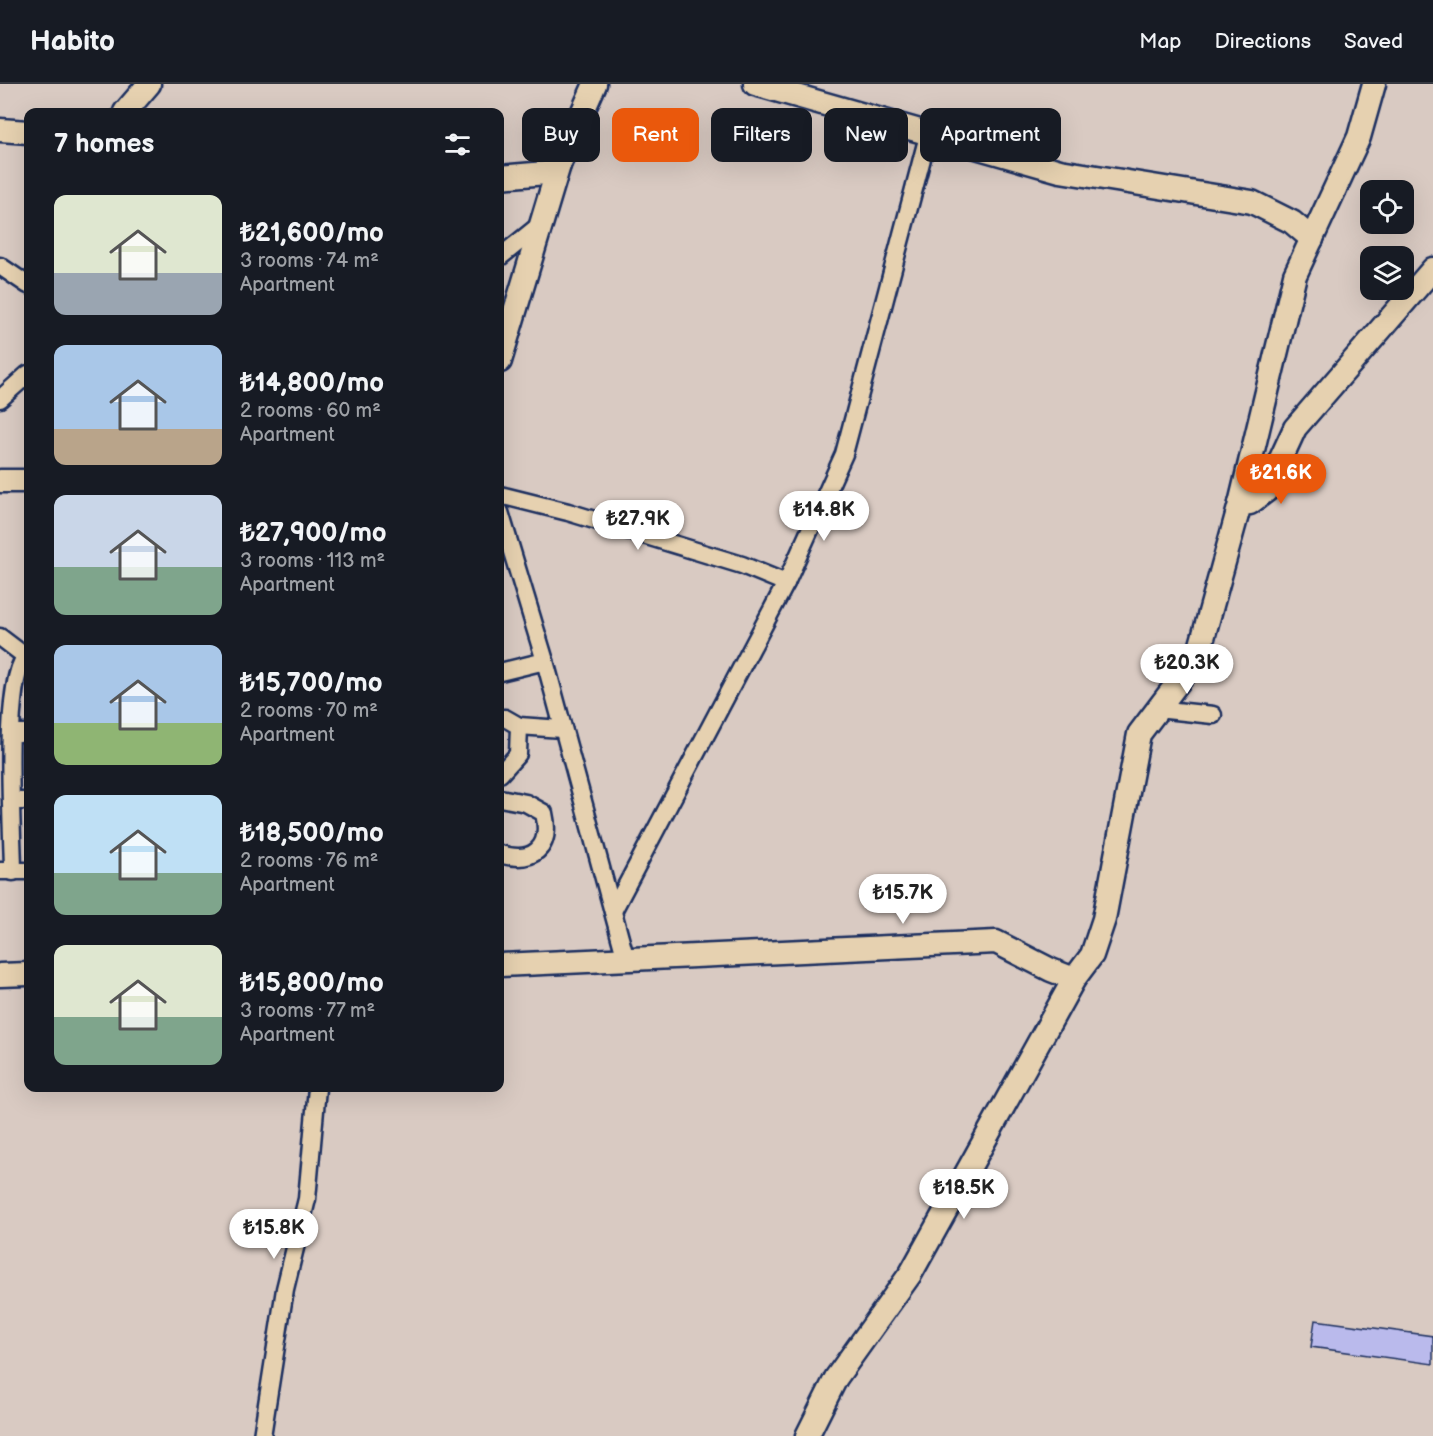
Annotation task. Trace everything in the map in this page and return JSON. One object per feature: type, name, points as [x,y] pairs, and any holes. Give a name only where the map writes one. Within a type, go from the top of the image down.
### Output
[{"type":"street","points":[[128,108],[149,84]]},
{"type":"street","points":[[504,335],[507,316],[560,165],[595,84]]},
{"type":"street","points":[[755,84],[920,130]]},
{"type":"street","points":[[807,1436],[836,1378],[911,1273],[1074,979],[1092,955],[1104,919],[1138,734],[1198,656],[1240,504],[1295,275],[1359,138],[1374,84]]},
{"type":"street","points":[[0,130],[24,132]]},
{"type":"street","points":[[613,911],[786,583],[852,430],[921,162]]},
{"type":"street","points":[[1030,162],[1060,171],[1252,202],[1292,222],[1312,239]]},
{"type":"street","points":[[504,177],[546,173],[560,165]]},
{"type":"street","points":[[504,254],[541,224]]},
{"type":"street","points":[[0,266],[24,282]]},
{"type":"street","points":[[1240,504],[1250,503],[1266,491],[1295,429],[1433,269]]},
{"type":"street","points":[[0,399],[24,378]]},
{"type":"street","points":[[0,481],[24,481]]},
{"type":"street","points":[[504,496],[568,512],[720,558],[786,583]]},
{"type":"street","points":[[504,526],[544,661],[626,960]]},
{"type":"street","points":[[0,636],[24,653]]},
{"type":"street","points":[[504,671],[544,661]]},
{"type":"street","points":[[14,871],[21,801],[8,721],[13,691],[24,663]]},
{"type":"street","points":[[1157,709],[1213,715]]},
{"type":"street","points":[[504,718],[519,726],[562,729]]},
{"type":"street","points":[[8,721],[24,731]]},
{"type":"street","points":[[504,770],[518,754],[519,726]]},
{"type":"street","points":[[504,799],[526,803],[544,813],[547,826],[544,842],[536,854],[523,858],[504,855]]},
{"type":"street","points":[[504,965],[996,942],[1074,979]]},
{"type":"street","points":[[0,975],[24,974]]},
{"type":"street","points":[[262,1436],[285,1289],[307,1199],[317,1092]]},
{"type":"building","points":[[1315,1320],[1433,1336],[1433,1364],[1311,1347]]}]
